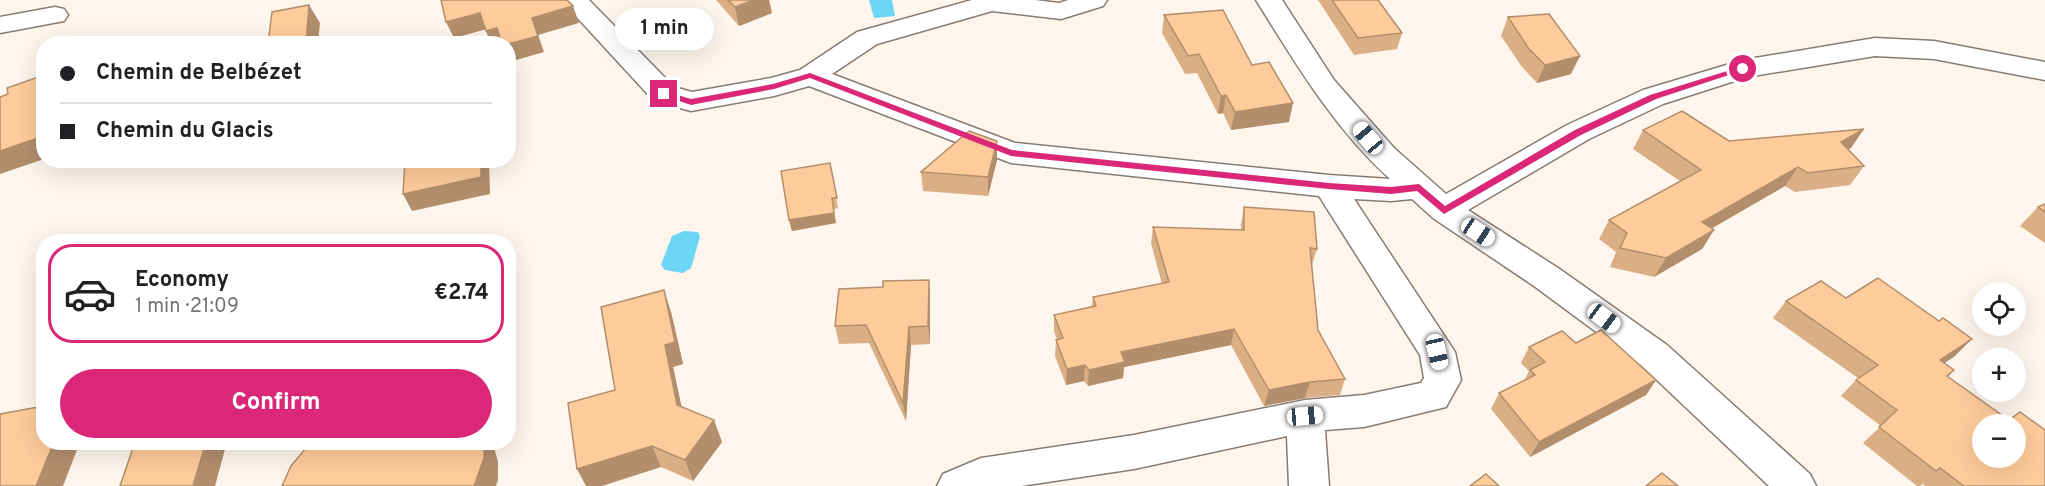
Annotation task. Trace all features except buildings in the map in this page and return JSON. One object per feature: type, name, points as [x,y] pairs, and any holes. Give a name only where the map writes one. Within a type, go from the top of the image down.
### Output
[{"type":"street","points":[[574,0],[664,94],[691,102],[774,87],[810,75],[867,38],[991,3],[1061,10],[1094,0]]},
{"type":"street","points":[[1269,0],[1324,86],[1383,155],[1444,210],[1546,277],[1654,355],[1796,486]]},
{"type":"street","points":[[0,25],[55,15]]},
{"type":"street","points":[[1444,210],[1589,127],[1653,97],[1743,69],[1875,47],[1934,50],[2045,71]]},
{"type":"street","points":[[810,75],[1011,153],[1329,186],[1391,190],[1419,187]]},
{"type":"street","points":[[957,486],[981,475],[1134,452],[1305,416],[1364,411],[1433,396],[1443,380],[1437,352],[1329,186]]},
{"type":"street","points":[[1305,416],[1309,486]]},
{"type":"water","points":[[869,0],[892,0],[895,16],[874,18]]},
{"type":"water","points":[[684,231],[698,232],[700,237],[691,268],[683,273],[665,270],[661,265],[672,236]]},
{"type":"route","points":[[664,94],[691,102],[774,87],[810,75],[1011,153],[1329,186],[1391,190],[1419,187],[1444,210],[1578,132],[1653,97],[1743,69]]}]
